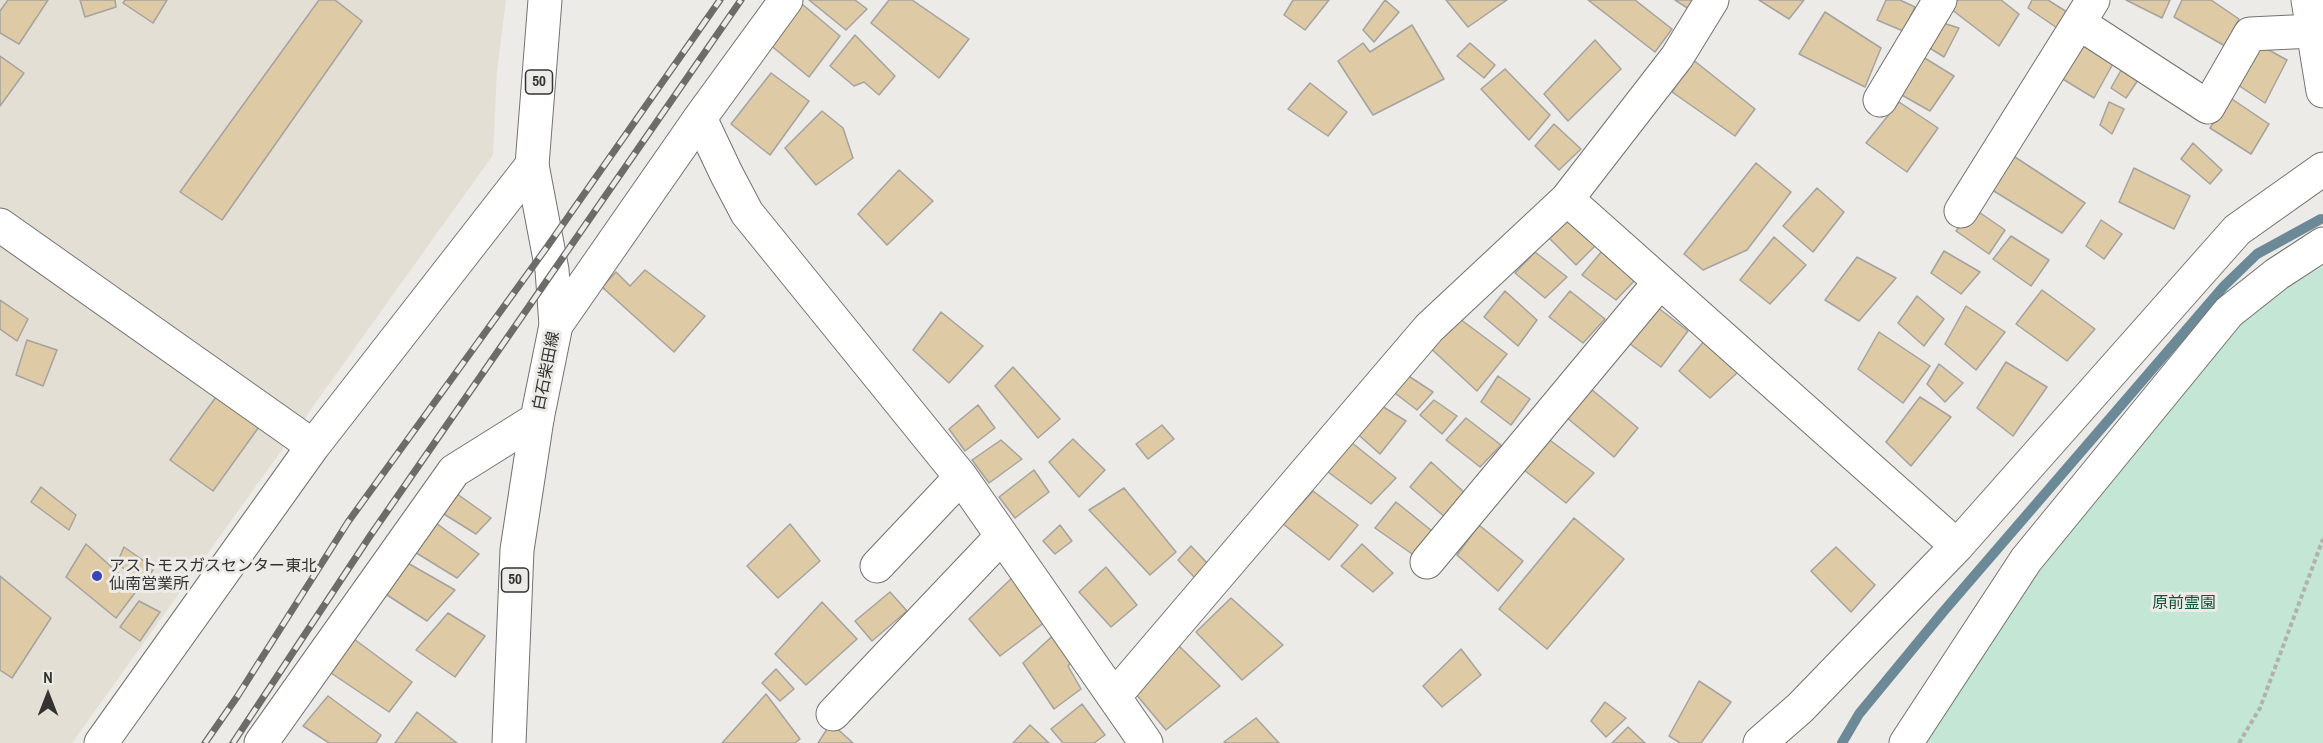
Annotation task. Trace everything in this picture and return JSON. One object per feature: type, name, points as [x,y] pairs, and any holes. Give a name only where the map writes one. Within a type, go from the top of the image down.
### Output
[{"type":"street","name":"白石柴田線","points":[[509,743],[517,550],[537,419],[556,325],[552,270],[532,165],[545,0]]},
{"type":"street","points":[[556,325],[700,118],[786,0]]},
{"type":"street","points":[[1114,697],[1429,328],[1568,199],[1677,57],[1712,0]]},
{"type":"street","points":[[1880,100],[1940,0]]},
{"type":"street","points":[[2308,0],[2323,91]]},
{"type":"street","points":[[1961,211],[2086,11],[2208,107],[2250,34],[2313,32]]},
{"type":"street","points":[[700,118],[747,213],[961,477],[1146,743]]},
{"type":"street","points":[[101,743],[313,446],[532,165]]},
{"type":"street","points":[[1760,743],[1800,708],[1957,546],[2237,230],[2323,169]]},
{"type":"street","points":[[1568,199],[1957,546]]},
{"type":"street","points":[[0,225],[313,446]]},
{"type":"street","points":[[1906,743],[2026,560],[2229,312],[2277,274],[2323,244]]},
{"type":"street","points":[[1427,562],[1660,282]]},
{"type":"street","points":[[261,743],[454,471],[537,419]]},
{"type":"street","points":[[877,566],[961,477]]},
{"type":"street","points":[[833,714],[1002,536]]},
{"type":"path","points":[[2239,743],[2260,708],[2323,539]]},
{"type":"shaded area","points":[[0,0],[506,0],[497,71],[493,155],[72,743],[0,743]]},
{"type":"green space","name":"原前霊園","points":[[2323,266],[2323,743],[1916,743],[2030,576],[2212,354],[2257,306]]},
{"type":"building","points":[[8,0],[48,0],[19,44],[0,33],[0,11]]},
{"type":"building","points":[[80,0],[115,0],[116,7],[85,17]]},
{"type":"building","points":[[125,0],[167,0],[153,23],[123,3]]},
{"type":"building","points":[[319,0],[335,0],[362,21],[222,220],[180,192]]},
{"type":"building","points":[[809,0],[855,0],[867,9],[846,30]]},
{"type":"building","points":[[889,0],[912,0],[969,39],[939,78],[871,23]]},
{"type":"building","points":[[1293,0],[1329,0],[1305,30],[1284,15]]},
{"type":"building","points":[[1385,0],[1399,12],[1374,42],[1363,30]]},
{"type":"building","points":[[1446,0],[1507,0],[1468,27]]},
{"type":"building","points":[[1588,0],[1635,0],[1672,29],[1655,52]]},
{"type":"building","points":[[1675,0],[1694,0],[1689,9]]},
{"type":"building","points":[[1759,0],[1804,0],[1789,19]]},
{"type":"building","points":[[1886,0],[1900,0],[1915,7],[1903,31],[1877,20]]},
{"type":"building","points":[[1957,0],[2001,0],[2019,14],[1999,46],[1951,9]]},
{"type":"building","points":[[2032,0],[2048,0],[2067,12],[2057,28],[2028,8]]},
{"type":"building","points":[[2126,0],[2170,0],[2162,18]]},
{"type":"building","points":[[2182,0],[2211,0],[2239,19],[2225,46],[2174,17]]},
{"type":"building","points":[[802,4],[840,36],[809,77],[769,44]]},
{"type":"building","points":[[1825,12],[1881,48],[1865,87],[1799,54]]},
{"type":"building","points":[[1940,22],[1959,28],[1944,57],[1928,47]]},
{"type":"building","points":[[1412,25],[1444,79],[1373,115],[1338,61],[1363,43],[1370,52]]},
{"type":"building","points":[[855,35],[895,76],[879,95],[864,82],[854,86],[830,66]]},
{"type":"building","points":[[1595,40],[1621,69],[1568,121],[1544,94]]},
{"type":"building","points":[[2077,40],[2114,62],[2094,98],[2056,75]]},
{"type":"building","points":[[1470,43],[1495,65],[1484,78],[1457,56]]},
{"type":"building","points":[[2258,44],[2287,60],[2265,103],[2235,83]]},
{"type":"building","points":[[0,56],[24,73],[0,106]]},
{"type":"building","points":[[1923,57],[1954,76],[1930,111],[1900,94]]},
{"type":"building","points":[[1692,59],[1755,109],[1735,136],[1672,92]]},
{"type":"building","points":[[2124,65],[2140,77],[2126,98],[2111,88]]},
{"type":"building","points":[[1505,69],[1550,115],[1529,140],[1481,89]]},
{"type":"building","points":[[771,73],[809,101],[770,155],[731,124]]},
{"type":"building","points":[[1310,83],[1347,112],[1328,136],[1288,109]]},
{"type":"building","points":[[2229,97],[2269,124],[2251,154],[2210,128]]},
{"type":"building","points":[[1899,102],[1938,128],[1907,172],[1866,143]]},
{"type":"building","points":[[2109,102],[2124,109],[2112,134],[2100,125]]},
{"type":"building","points":[[822,111],[843,128],[853,158],[816,185],[785,148]]},
{"type":"building","points":[[1554,124],[1581,149],[1559,170],[1535,146]]},
{"type":"building","points":[[2193,143],[2222,170],[2210,184],[2181,159]]},
{"type":"building","points":[[2012,155],[2085,203],[2062,233],[1989,188]]},
{"type":"building","points":[[1756,163],[1791,192],[1747,250],[1703,270],[1684,254]]},
{"type":"building","points":[[2134,168],[2190,196],[2174,229],[2119,202]]},
{"type":"building","points":[[899,170],[933,201],[887,245],[858,214]]},
{"type":"building","points":[[1817,188],[1844,212],[1813,252],[1783,226]]},
{"type":"building","points":[[1973,208],[2005,230],[1989,254],[1956,231]]},
{"type":"building","points":[[1566,215],[1599,242],[1576,265],[1547,236]]},
{"type":"building","points":[[2101,220],[2122,234],[2104,259],[2086,246]]},
{"type":"building","points":[[2011,236],[2049,260],[2031,286],[1993,259]]},
{"type":"building","points":[[1774,237],[1806,265],[1770,304],[1740,280]]},
{"type":"building","points":[[1602,251],[1637,278],[1616,300],[1582,275]]},
{"type":"building","points":[[1944,251],[1980,272],[1961,294],[1931,273]]},
{"type":"building","points":[[1535,252],[1567,277],[1545,298],[1515,273]]},
{"type":"building","points":[[1857,257],[1896,278],[1859,321],[1825,300]]},
{"type":"building","points":[[645,270],[705,316],[674,352],[602,287],[616,272],[630,286]]},
{"type":"building","points":[[2042,290],[2095,329],[2067,361],[2016,324]]},
{"type":"building","points":[[1505,291],[1537,320],[1518,346],[1484,317]]},
{"type":"building","points":[[1570,291],[1605,319],[1583,343],[1549,317]]},
{"type":"building","points":[[1917,296],[1944,319],[1924,346],[1898,323]]},
{"type":"building","points":[[0,300],[28,319],[17,341],[0,329]]},
{"type":"building","points":[[1966,306],[2005,332],[1976,370],[1945,344]]},
{"type":"building","points":[[1657,307],[1688,331],[1661,367],[1626,341]]},
{"type":"building","points":[[941,312],[983,346],[949,383],[913,350]]},
{"type":"building","points":[[1456,316],[1507,354],[1477,391],[1427,345]]},
{"type":"building","points":[[1879,332],[1930,366],[1903,403],[1858,369]]},
{"type":"building","points":[[27,340],[57,350],[43,386],[16,375]]},
{"type":"building","points":[[1705,340],[1738,372],[1710,398],[1679,371]]},
{"type":"building","points":[[2006,362],[2047,387],[2013,436],[1977,408]]},
{"type":"building","points":[[1939,364],[1963,383],[1945,402],[1927,384]]},
{"type":"building","points":[[1013,367],[1060,419],[1038,438],[995,386]]},
{"type":"building","points":[[1401,371],[1433,392],[1417,410],[1387,387]]},
{"type":"building","points":[[1498,376],[1530,399],[1511,425],[1481,402]]},
{"type":"building","points":[[1591,389],[1638,428],[1614,457],[1566,417]]},
{"type":"building","points":[[219,393],[261,424],[213,491],[170,460]]},
{"type":"building","points":[[1920,397],[1951,417],[1911,466],[1886,442]]},
{"type":"building","points":[[1434,400],[1457,416],[1442,434],[1420,415]]},
{"type":"building","points":[[1377,403],[1406,421],[1380,454],[1352,429]]},
{"type":"building","points":[[978,405],[995,428],[965,451],[949,429]]},
{"type":"building","points":[[1466,418],[1501,445],[1480,467],[1446,440]]},
{"type":"building","points":[[1162,425],[1174,439],[1148,459],[1136,444]]},
{"type":"building","points":[[1547,438],[1594,473],[1566,503],[1519,466]]},
{"type":"building","points":[[1073,439],[1105,470],[1079,497],[1049,462]]},
{"type":"building","points":[[1001,440],[1022,459],[989,483],[972,460]]},
{"type":"building","points":[[1351,442],[1396,478],[1371,504],[1328,472]]},
{"type":"building","points":[[1431,462],[1465,493],[1446,518],[1410,487]]},
{"type":"building","points":[[1034,470],[1049,492],[1015,518],[999,497]]},
{"type":"building","points":[[41,487],[76,515],[69,530],[31,502]]},
{"type":"building","points":[[1124,488],[1176,552],[1150,575],[1089,510]]},
{"type":"building","points":[[453,491],[491,518],[476,534],[439,511]]},
{"type":"building","points":[[1313,491],[1358,525],[1329,560],[1283,524]]},
{"type":"building","points":[[1396,502],[1432,531],[1415,556],[1375,528]]},
{"type":"building","points":[[1574,518],[1624,559],[1547,649],[1499,609]]},
{"type":"building","points":[[433,521],[479,554],[457,578],[410,549]]},
{"type":"building","points":[[790,524],[820,561],[778,598],[747,566]]},
{"type":"building","points":[[1060,525],[1072,541],[1055,554],[1043,541]]},
{"type":"building","points":[[1479,525],[1523,561],[1498,591],[1457,555]]},
{"type":"building","points":[[86,544],[137,590],[116,618],[66,577]]},
{"type":"building","points":[[1362,544],[1393,573],[1373,592],[1341,566]]},
{"type":"building","points":[[1191,546],[1209,565],[1195,578],[1178,560]]},
{"type":"building","points":[[124,547],[154,568],[144,586],[117,563]]},
{"type":"building","points":[[1836,547],[1875,585],[1851,612],[1811,571]]},
{"type":"building","points":[[406,562],[455,590],[427,621],[384,593]]},
{"type":"building","points":[[1106,567],[1137,605],[1111,627],[1079,592]]},
{"type":"building","points":[[0,576],[51,618],[12,678],[0,670]]},
{"type":"building","points":[[1014,576],[1049,619],[1000,656],[969,619]]},
{"type":"building","points":[[890,592],[907,611],[872,641],[855,621]]},
{"type":"building","points":[[1231,598],[1283,645],[1242,680],[1196,632]]},
{"type":"building","points":[[139,601],[160,612],[140,641],[120,627]]},
{"type":"building","points":[[822,602],[857,639],[806,685],[775,654]]},
{"type":"building","points":[[448,613],[485,636],[455,677],[416,650]]},
{"type":"building","points":[[1058,631],[1074,659],[1068,666],[1081,689],[1054,709],[1023,663]]},
{"type":"building","points":[[354,639],[412,682],[389,712],[328,671]]},
{"type":"building","points":[[1179,646],[1220,686],[1166,730],[1135,693]]},
{"type":"building","points":[[1461,649],[1481,675],[1442,707],[1423,686]]},
{"type":"building","points":[[776,669],[794,689],[780,701],[762,683]]},
{"type":"building","points":[[1699,681],[1731,702],[1701,743],[1680,743],[1669,736]]},
{"type":"building","points":[[766,694],[800,739],[795,743],[722,743]]},
{"type":"building","points":[[328,696],[381,735],[376,743],[329,743],[303,726]]},
{"type":"building","points":[[1605,702],[1626,718],[1606,737],[1591,721]]},
{"type":"building","points":[[1082,704],[1105,735],[1094,743],[1063,743],[1051,729]]},
{"type":"building","points":[[417,712],[457,743],[395,743]]},
{"type":"building","points":[[1256,718],[1279,743],[1224,742]]},
{"type":"building","points":[[831,723],[853,743],[818,743]]},
{"type":"building","points":[[1030,725],[1049,743],[1013,743]]},
{"type":"building","points":[[1628,727],[1645,743],[1612,743]]},
{"type":"waterway","points":[[1842,743],[1859,714],[1943,612],[2224,286],[2257,254],[2321,219]]},
{"type":"railway","points":[[205,743],[237,697],[348,522],[547,247],[720,0]]},
{"type":"railway","points":[[233,743],[370,536],[741,0]]},
{"type":"place","name":"アストモスガスセンター東北 仙南営業所","points":[[97,576]]}]
